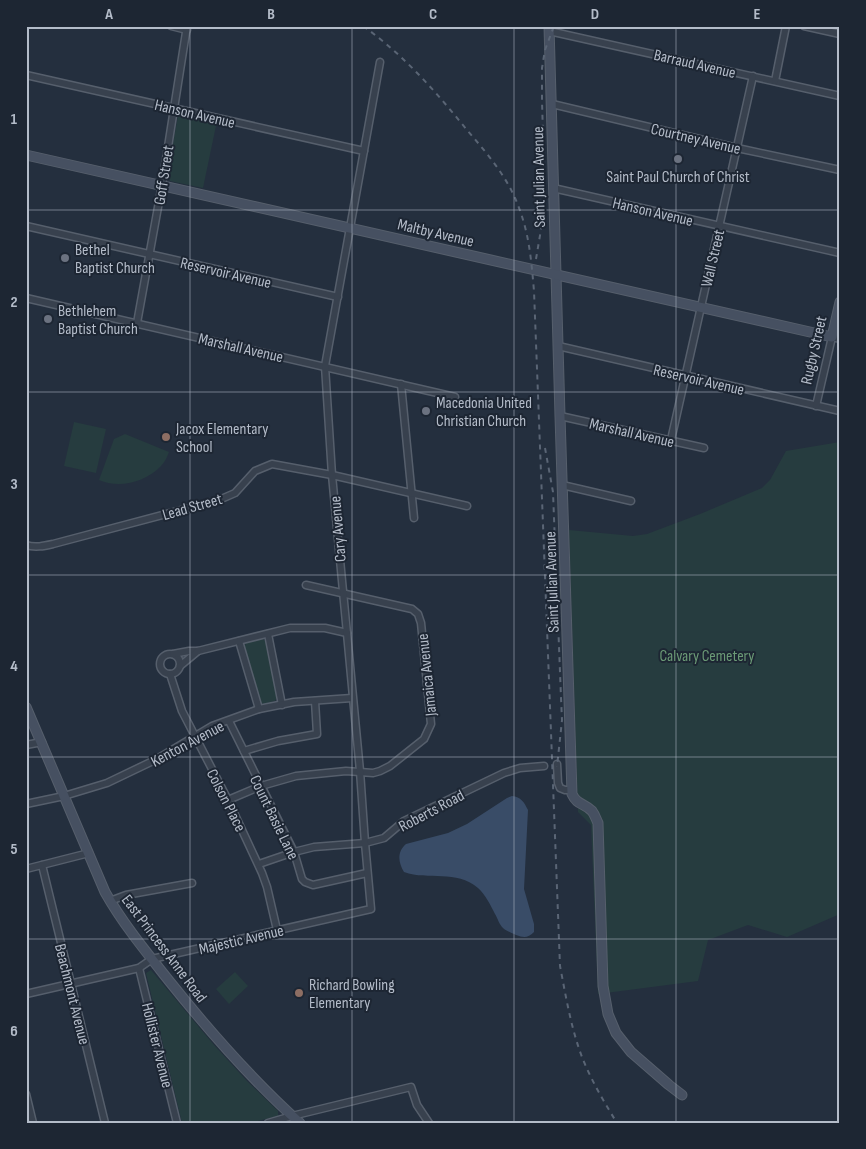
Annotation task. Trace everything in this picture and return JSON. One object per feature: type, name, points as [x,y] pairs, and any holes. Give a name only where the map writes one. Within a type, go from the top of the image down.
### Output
[{"type":"street","points":[[171,26],[187,28]]},
{"type":"street","points":[[776,81],[786,26]]},
{"type":"street","points":[[804,26],[840,34]]},
{"type":"street","name":"Goff Street","points":[[137,324],[187,28]]},
{"type":"street","name":"Barraud Avenue","points":[[549,29],[840,96]]},
{"type":"street","name":"Saint Julian Avenue","points":[[549,29],[572,790]]},
{"type":"street","name":"Cary Avenue","points":[[371,910],[332,475],[325,366],[380,62]]},
{"type":"street","name":"Hanson Avenue","points":[[26,75],[364,151]]},
{"type":"street","name":"Wall Street","points":[[671,440],[753,76]]},
{"type":"street","name":"Courtney Avenue","points":[[552,104],[737,148],[840,170]]},
{"type":"street","name":"Maltby Avenue","points":[[26,155],[836,338]]},
{"type":"street","name":"Hanson Avenue","points":[[554,188],[840,253]]},
{"type":"street","name":"Reservoir Avenue","points":[[26,226],[338,297]]},
{"type":"street","name":"Marshall Avenue","points":[[26,299],[455,397]]},
{"type":"street","name":"Rugby Street","points":[[816,406],[836,338],[840,302]]},
{"type":"street","name":"Reservoir Avenue","points":[[558,346],[840,411]]},
{"type":"street","points":[[401,384],[414,518]]},
{"type":"street","name":"Marshall Avenue","points":[[560,416],[704,448]]},
{"type":"street","name":"Lead Street","points":[[26,545],[53,544],[219,500],[235,493],[255,471],[272,464],[332,475],[467,506]]},
{"type":"street","points":[[562,485],[631,501]]},
{"type":"street","points":[[306,585],[343,593]]},
{"type":"street","name":"Jamaica Avenue","points":[[343,593],[412,609],[418,614],[421,623],[430,707],[431,724],[424,739],[390,766],[380,771],[373,773],[360,771]]},
{"type":"street","points":[[198,651],[180,666],[178,671],[170,674],[162,671],[160,662],[165,656],[198,651],[290,628],[324,628],[346,633]]},
{"type":"street","points":[[268,634],[282,705]]},
{"type":"street","points":[[239,640],[259,709]]},
{"type":"street","points":[[173,654],[179,660],[180,666]]},
{"type":"street","name":"Colson Place","points":[[170,674],[182,711],[259,864],[267,887],[277,930]]},
{"type":"street","name":"Kenton Avenue","points":[[26,804],[64,796],[107,783],[155,760],[212,726],[259,709],[294,702],[352,698]]},
{"type":"street","points":[[244,751],[278,741],[317,734],[315,701]]},
{"type":"street","name":"East Princess Anne Road","points":[[26,707],[110,901],[121,918],[197,1015],[236,1059],[300,1123]]},
{"type":"street","name":"Count Basie Lane","points":[[228,720],[294,852],[302,879],[308,884],[313,885],[367,873]]},
{"type":"street","points":[[26,745],[42,742]]},
{"type":"street","points":[[557,764],[560,788],[572,790],[576,801],[591,810],[598,823],[603,986],[608,1014],[616,1033],[631,1052],[682,1095]]},
{"type":"street","name":"Roberts Road","points":[[259,864],[314,847],[365,843],[384,838],[404,821],[504,773],[520,768],[544,766]]},
{"type":"street","points":[[228,800],[260,786],[296,776],[360,771]]},
{"type":"street","points":[[26,869],[89,853]]},
{"type":"street","name":"Beachmont Avenue","points":[[42,865],[105,1123]]},
{"type":"street","points":[[110,901],[126,895],[192,883]]},
{"type":"street","name":"Majestic Avenue","points":[[26,994],[140,968],[152,959],[371,910]]},
{"type":"street","name":"Hollister Avenue","points":[[140,968],[177,1123]]},
{"type":"street","points":[[268,1123],[412,1087],[417,1105],[429,1123]]},
{"type":"street","points":[[26,1094],[33,1123]]},
{"type":"green space","points":[[181,113],[217,121],[203,188],[170,181],[167,177],[178,116]]},
{"type":"green space","points":[[74,422],[106,429],[96,473],[64,466]]},
{"type":"green space","points":[[125,434],[169,452],[165,461],[155,472],[140,480],[115,484],[99,480],[114,439]]},
{"type":"green space","name":"Calvary Cemetery","points":[[840,442],[840,914],[787,937],[748,925],[708,940],[698,981],[598,994],[591,825],[578,812],[569,530],[633,536],[647,534],[762,488],[770,480],[786,451]]},
{"type":"green space","points":[[263,639],[266,642],[277,697],[275,701],[263,704],[259,701],[244,648],[246,643]]},
{"type":"green space","points":[[151,970],[214,1045],[278,1111],[278,1116],[250,1123],[182,1123],[146,973]]},
{"type":"green space","points":[[235,972],[248,986],[229,1004],[216,989]]},
{"type":"water","points":[[512,796],[522,800],[528,810],[524,889],[534,924],[534,932],[526,937],[521,937],[503,928],[483,893],[470,882],[452,877],[423,876],[404,872],[400,861],[401,850],[406,844],[448,833],[467,824]]},
{"type":"railway","points":[[363,26],[392,49],[419,75],[487,154],[511,189],[520,210],[526,233],[534,291],[560,966],[578,1046],[589,1074],[617,1123]]},
{"type":"railway","points":[[536,259],[545,206],[542,68],[545,50],[554,26]]},
{"type":"railway","points":[[545,448],[553,492],[562,720],[557,767]]},
{"type":"place","name":"Saint Paul Church of Christ","points":[[678,159]]},
{"type":"place","name":"Bethel Baptist Church","points":[[65,258]]},
{"type":"place","name":"Bethlehem Baptist Church","points":[[48,319]]},
{"type":"place","name":"Macedonia United Christian Church","points":[[426,411]]},
{"type":"place","name":"Jacox Elementary School","points":[[166,437]]},
{"type":"place","name":"Richard Bowling Elementary","points":[[299,993]]}]
